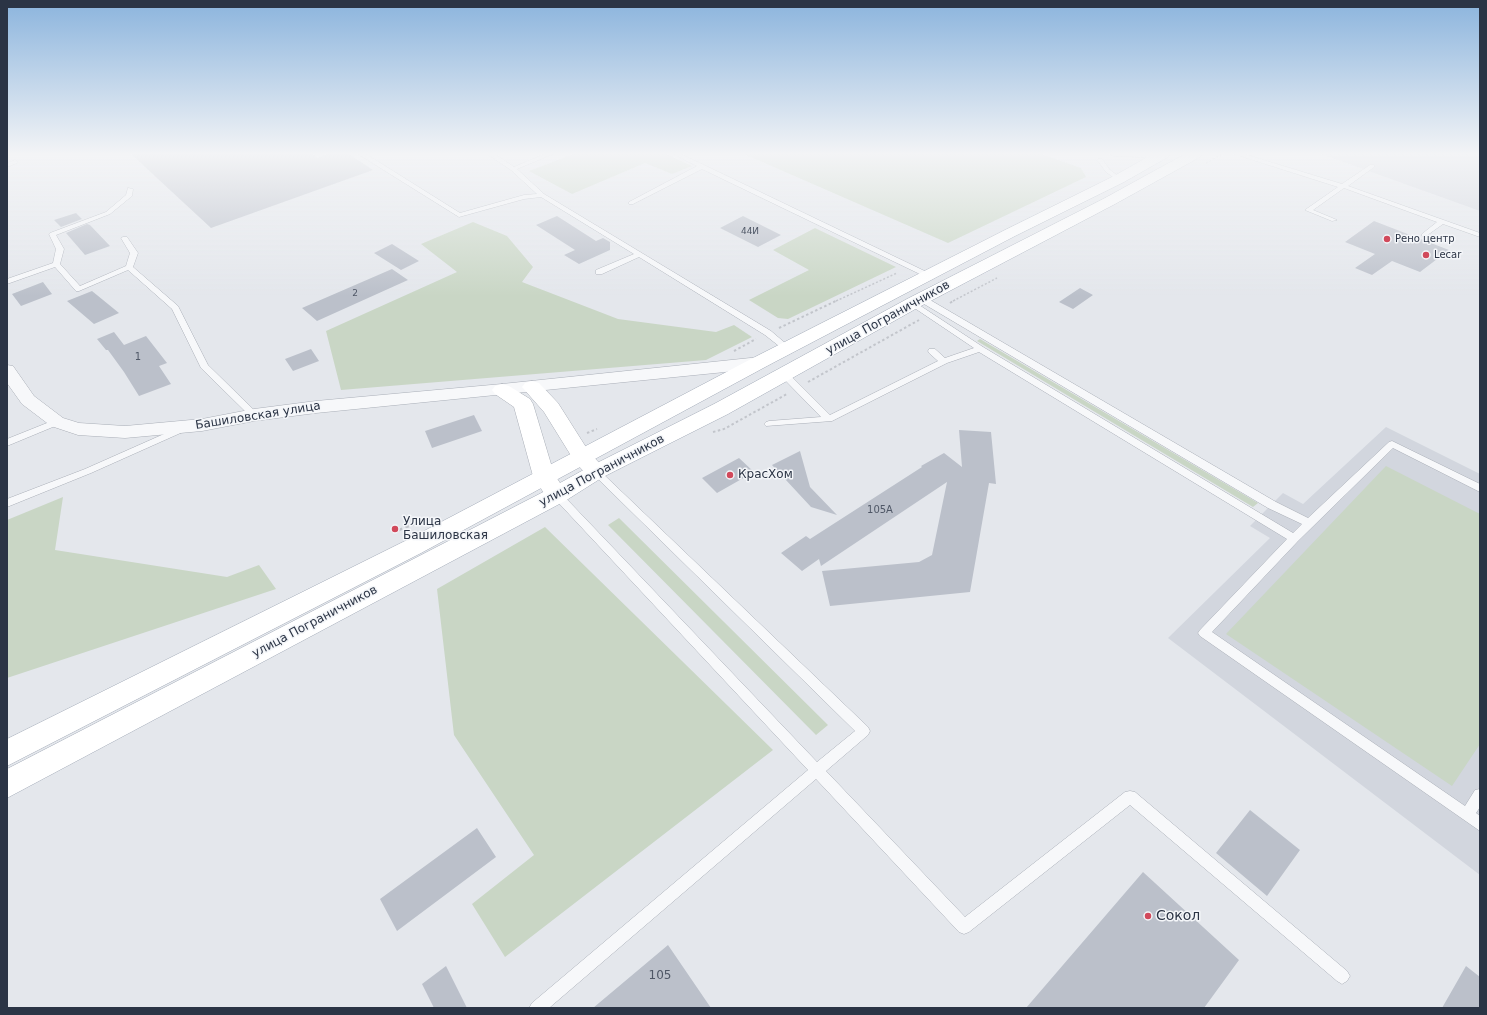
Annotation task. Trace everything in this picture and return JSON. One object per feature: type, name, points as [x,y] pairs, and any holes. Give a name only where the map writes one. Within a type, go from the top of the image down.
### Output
[{"type":"main road","name":"улица Пограничников","points":[[7,784],[557,495],[596,472],[666,438],[917,301],[1052,231],[1089,201]]},
{"type":"main road","name":"улица Пограничников","points":[[7,753],[413,548],[544,476],[760,362],[1028,224],[1092,201]]},
{"type":"main road","points":[[1028,224],[1039,222],[1051,223],[1055,226],[1052,231]]},
{"type":"main road","points":[[532,387],[551,408],[582,457],[596,472]]},
{"type":"main road","points":[[502,390],[523,404],[544,476],[557,495]]},
{"type":"street","name":"Башиловская улица","points":[[7,370],[28,400],[57,422],[78,429],[125,432],[186,427],[254,415],[316,407],[532,387],[760,362]]},
{"type":"lane","points":[[56,264],[60,250],[52,234],[108,212],[122,201]]},
{"type":"lane","points":[[437,201],[459,215],[508,201]]},
{"type":"lane","points":[[552,201],[768,333],[787,348]]},
{"type":"lane","points":[[776,201],[929,275]]},
{"type":"lane","points":[[1321,201],[1308,210],[1334,220]]},
{"type":"lane","points":[[1388,201],[1480,235]]},
{"type":"lane","points":[[1424,235],[1442,220]]},
{"type":"lane","points":[[56,264],[79,289],[129,268],[134,253],[125,238]]},
{"type":"lane","points":[[599,272],[639,254]]},
{"type":"lane","points":[[7,282],[56,264]]},
{"type":"lane","points":[[129,268],[175,308],[204,366],[254,415]]},
{"type":"lane","points":[[917,301],[980,349],[1294,538]]},
{"type":"lane","points":[[917,301],[1272,505],[1310,524]]},
{"type":"lane","points":[[769,424],[829,419],[944,361],[980,349]]},
{"type":"lane","points":[[932,351],[944,361]]},
{"type":"lane","points":[[784,374],[829,419]]},
{"type":"lane","points":[[7,443],[57,422]]},
{"type":"lane","points":[[7,503],[88,471],[186,427]]},
{"type":"lane","points":[[1480,488],[1392,444],[1294,538],[1204,633],[1480,824]]},
{"type":"lane","points":[[537,1008],[864,732],[596,472]]},
{"type":"lane","points":[[557,495],[964,927],[1130,797],[1342,976]]},
{"type":"lane","points":[[1467,815],[1480,795]]},
{"type":"path","points":[[727,354],[768,333],[911,266]]},
{"type":"shaded area","points":[[1453,201],[1480,201],[1480,211]]},
{"type":"shaded area","points":[[1386,427],[1480,474],[1480,875],[1168,638],[1270,538],[1250,526],[1283,493],[1303,504]]},
{"type":"green space","points":[[853,201],[1035,201],[948,243]]},
{"type":"green space","points":[[473,222],[507,236],[533,267],[522,282],[618,319],[716,332],[734,325],[752,337],[706,360],[341,390],[326,331],[457,272],[421,244]]},
{"type":"green space","points":[[815,228],[896,267],[788,319],[778,318],[749,300],[809,270],[773,250]]},
{"type":"green space","points":[[980,339],[1258,503],[1253,507],[977,341]]},
{"type":"green space","points":[[1386,466],[1480,514],[1480,744],[1452,786],[1226,634]]},
{"type":"green space","points":[[63,497],[55,550],[227,577],[259,565],[276,589],[7,678],[7,520]]},
{"type":"green space","points":[[619,518],[828,725],[816,735],[608,525]]},
{"type":"green space","points":[[545,527],[773,750],[505,957],[472,904],[534,855],[454,735],[437,589]]},
{"type":"building","points":[[182,201],[285,201],[211,228]]},
{"type":"building","points":[[76,213],[82,219],[61,227],[54,220]]},
{"type":"building","points":[[557,216],[596,241],[603,238],[610,242],[610,250],[579,264],[564,255],[575,250],[536,225]]},
{"type":"building","points":[[743,216],[781,235],[758,247],[720,228]]},
{"type":"building","points":[[1374,221],[1449,250],[1420,272],[1392,261],[1372,275],[1355,268],[1375,254],[1345,242]]},
{"type":"building","points":[[87,224],[90,225],[110,246],[85,255],[66,233]]},
{"type":"building","points":[[392,244],[419,261],[401,270],[374,253]]},
{"type":"building","points":[[392,269],[408,280],[317,321],[302,308]]},
{"type":"building","points":[[43,282],[52,294],[21,306],[12,294]]},
{"type":"building","points":[[1080,288],[1093,295],[1073,309],[1059,302]]},
{"type":"building","points":[[92,291],[119,313],[94,324],[67,301]]},
{"type":"building","points":[[114,332],[124,345],[146,336],[167,363],[159,366],[171,384],[139,396],[108,350],[106,350],[97,339]]},
{"type":"building","points":[[311,349],[319,361],[293,371],[285,359]]},
{"type":"building","points":[[474,415],[482,431],[432,448],[425,431]]},
{"type":"building","points":[[959,430],[991,432],[996,484],[989,483],[970,592],[830,606],[822,571],[919,562],[932,555],[947,482],[821,566],[819,559],[802,571],[781,553],[806,536],[810,539],[922,467],[921,466],[944,453],[962,467]]},
{"type":"building","points":[[800,451],[810,487],[837,515],[811,507],[772,465]]},
{"type":"building","points":[[739,458],[754,472],[717,493],[702,478]]},
{"type":"building","points":[[1250,810],[1300,850],[1267,896],[1216,853]]},
{"type":"building","points":[[477,828],[496,857],[397,931],[380,899]]},
{"type":"building","name":"Сокол","points":[[1143,872],[1239,960],[1204,1008],[1026,1008]]},
{"type":"building","points":[[668,945],[711,1008],[593,1008]]},
{"type":"building","points":[[446,966],[467,1008],[434,1008],[422,984]]},
{"type":"building","points":[[1466,966],[1480,977],[1480,1008],[1442,1008]]},
{"type":"place","name":"Рено центр","points":[[1387,239]]},
{"type":"place","name":"Lecar","points":[[1426,255]]},
{"type":"place","name":"КрасХом","points":[[730,475]]},
{"type":"place","name":"Улица Башиловская","points":[[395,529]]},
{"type":"place","name":"Сокол","points":[[1148,916]]}]
